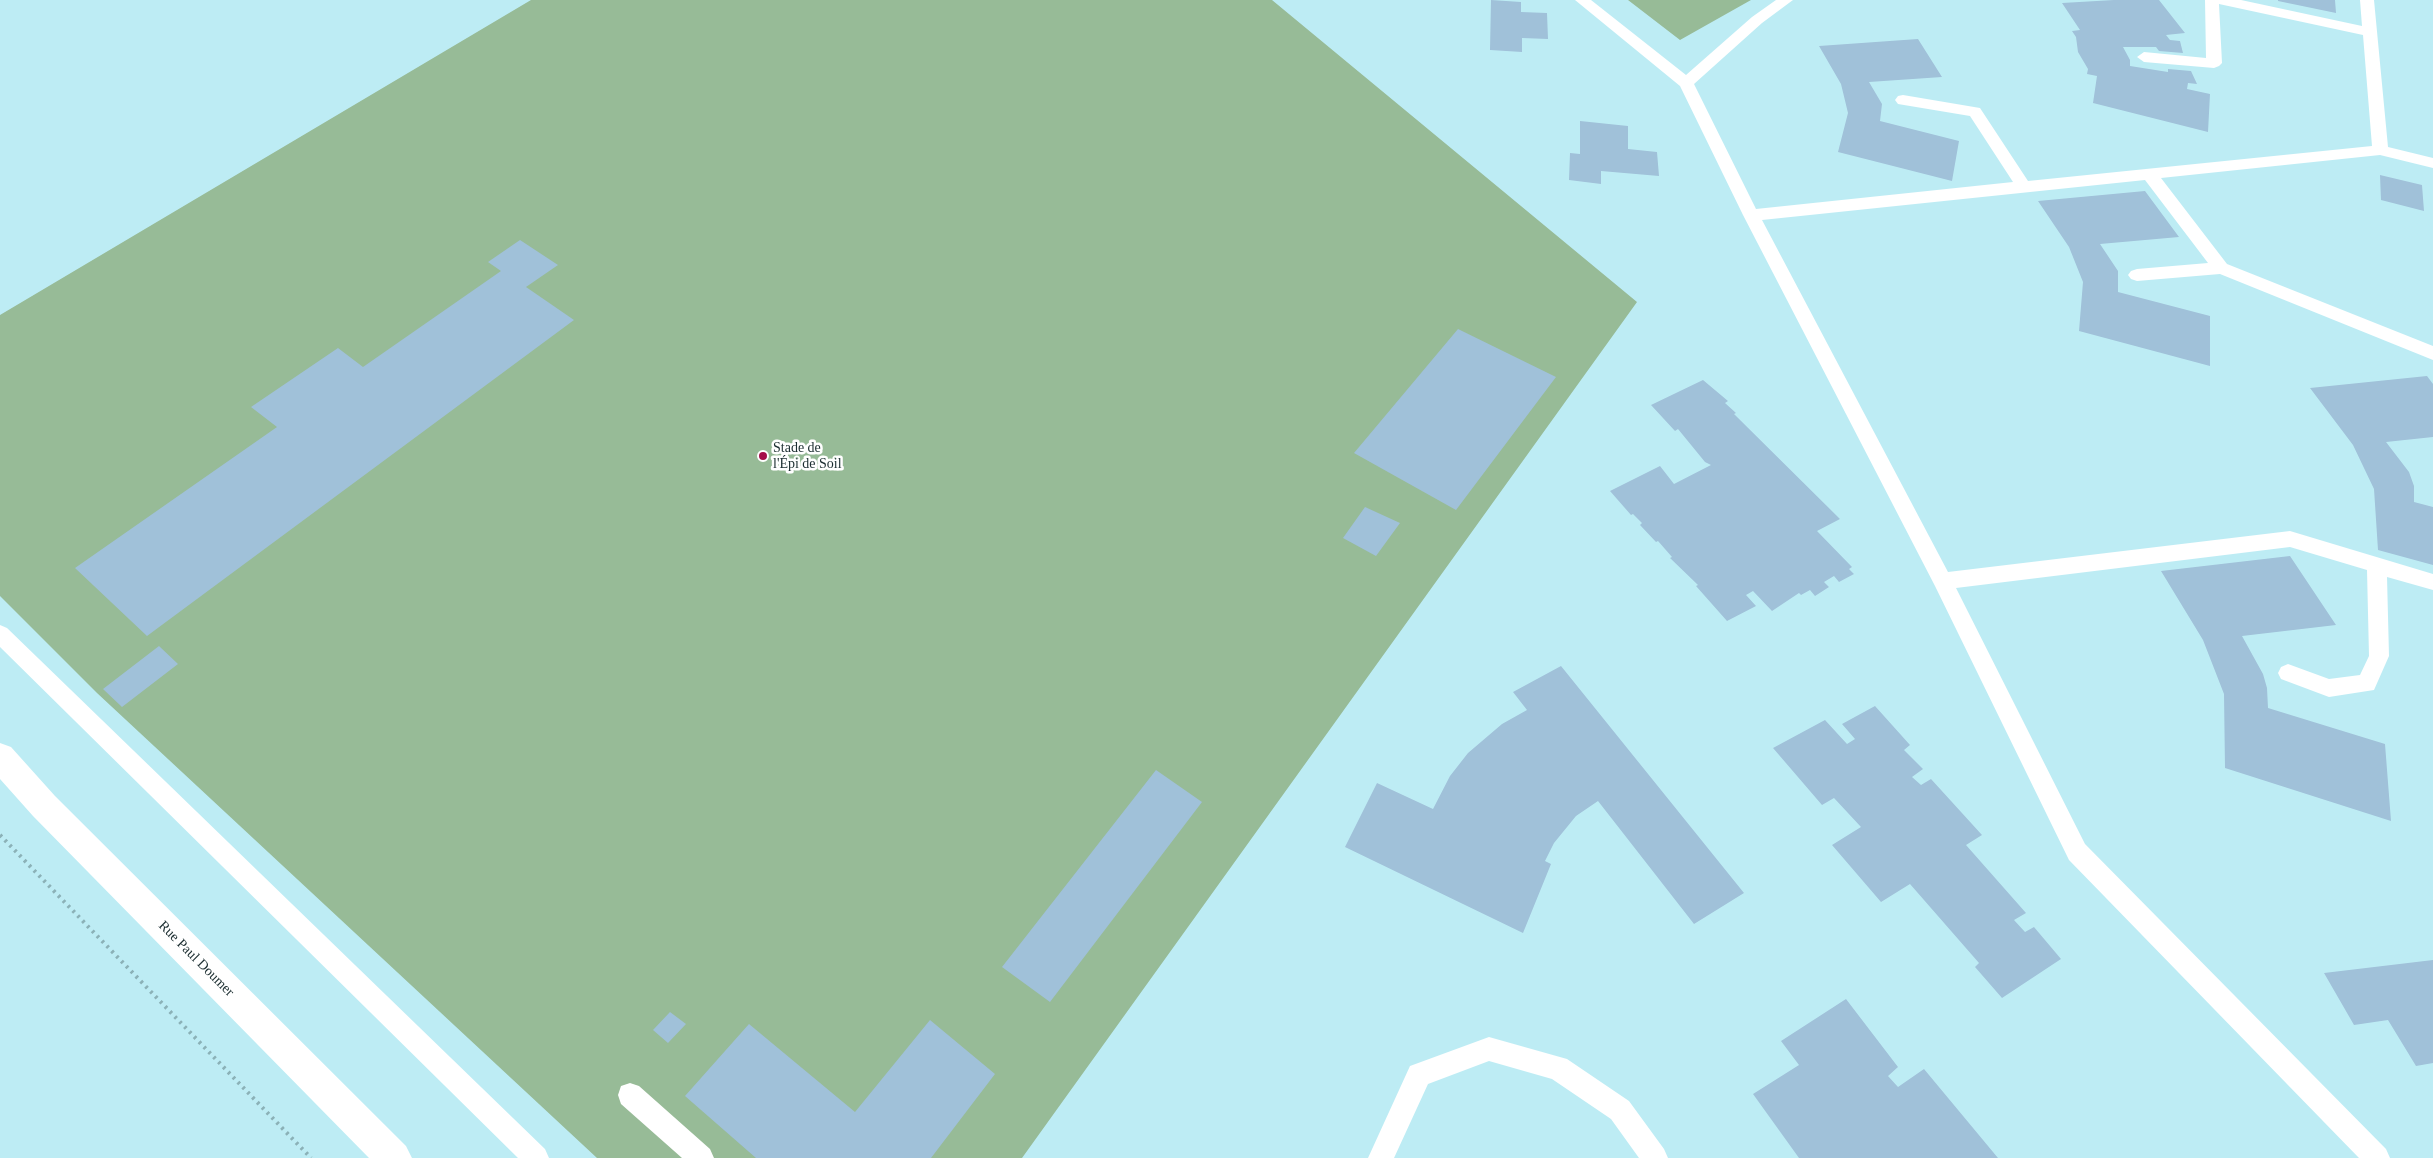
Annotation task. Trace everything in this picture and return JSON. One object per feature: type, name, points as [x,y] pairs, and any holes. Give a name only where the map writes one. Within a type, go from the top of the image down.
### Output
[{"type":"main road","name":"Rue Paul Doumer","points":[[0,757],[44,806],[394,1158]]},
{"type":"lane","points":[[1582,0],[1686,83],[1752,215],[1943,581],[2077,852],[2377,1158]]},
{"type":"lane","points":[[1686,83],[1757,20],[1786,0]]},
{"type":"lane","points":[[2144,57],[2214,63],[2212,0]]},
{"type":"lane","points":[[2221,0],[2370,32]]},
{"type":"lane","points":[[2367,0],[2380,150]]},
{"type":"lane","points":[[1902,100],[1975,112],[2022,186]]},
{"type":"lane","points":[[1752,215],[2380,150],[2433,163]]},
{"type":"lane","points":[[2149,173],[2221,268]]},
{"type":"lane","points":[[2136,275],[2221,268],[2433,354]]},
{"type":"lane","points":[[1943,581],[2290,538],[2433,582]]},
{"type":"lane","points":[[2288,673],[2329,688],[2368,683],[2379,656],[2377,565]]},
{"type":"lane","points":[[0,634],[536,1158]]},
{"type":"lane","points":[[1381,1158],[1420,1075],[1489,1049],[1558,1068],[1566,1073],[1620,1110],[1655,1158]]},
{"type":"lane","points":[[630,1095],[701,1158]]},
{"type":"path","points":[[0,835],[311,1158]]},
{"type":"green space","name":"Stade de l'Épi de Soil","points":[[531,0],[1272,0],[1637,302],[1022,1158],[597,1158],[97,693],[0,596],[0,315]]},
{"type":"green space","points":[[1628,0],[1751,0],[1680,40]]},
{"type":"building","points":[[1491,0],[1521,2],[1521,12],[1547,13],[1548,39],[1522,38],[1522,52],[1490,50]]},
{"type":"building","points":[[2159,0],[2185,33],[2166,35],[2170,40],[2180,41],[2183,53],[2159,51],[2156,47],[2123,47],[2130,60],[2130,66],[2168,72],[2168,69],[2191,71],[2197,84],[2188,83],[2187,89],[2210,94],[2208,132],[2093,103],[2097,76],[2087,74],[2088,69],[2078,52],[2076,37],[2072,31],[2080,30],[2062,3]]},
{"type":"building","points":[[2278,0],[2335,0],[2336,13],[2278,1]]},
{"type":"building","points":[[1918,39],[1942,77],[1869,82],[1882,104],[1880,121],[1959,141],[1952,181],[1838,152],[1848,113],[1841,84],[1819,46]]},
{"type":"building","points":[[1580,121],[1628,126],[1628,149],[1657,152],[1659,176],[1601,171],[1601,184],[1569,180],[1570,153],[1580,154]]},
{"type":"building","points":[[2380,175],[2422,185],[2424,211],[2381,200]]},
{"type":"building","points":[[2145,191],[2179,237],[2100,244],[2118,271],[2118,292],[2210,316],[2210,366],[2079,331],[2083,282],[2069,247],[2038,201]]},
{"type":"building","points":[[520,240],[558,265],[526,287],[574,320],[147,636],[75,568],[277,427],[251,407],[338,348],[363,367],[501,271],[488,262]]},
{"type":"building","points":[[1458,329],[1556,377],[1456,510],[1354,453]]},
{"type":"building","points":[[2427,376],[2433,384],[2433,437],[2386,442],[2409,472],[2414,486],[2414,502],[2433,507],[2433,565],[2378,550],[2374,489],[2353,445],[2310,388]]},
{"type":"building","points":[[1703,380],[1728,401],[1725,403],[1736,413],[1734,414],[1840,519],[1817,531],[1852,567],[1849,569],[1854,574],[1839,582],[1834,576],[1824,582],[1829,587],[1815,596],[1810,590],[1801,595],[1799,593],[1772,611],[1753,591],[1746,595],[1756,606],[1727,621],[1696,586],[1698,585],[1670,558],[1672,557],[1658,541],[1656,542],[1640,525],[1642,523],[1633,514],[1631,515],[1610,491],[1660,466],[1674,484],[1711,465],[1705,462],[1678,429],[1675,431],[1651,405]]},
{"type":"building","points":[[1365,507],[1400,523],[1376,556],[1343,538]]},
{"type":"building","points":[[2290,556],[2336,625],[2242,636],[2263,674],[2267,688],[2268,708],[2385,744],[2391,821],[2225,768],[2224,694],[2203,640],[2161,571]]},
{"type":"building","points":[[159,646],[178,664],[122,707],[103,689]]},
{"type":"building","points":[[1561,666],[1744,893],[1694,924],[1598,801],[1576,816],[1554,843],[1545,861],[1551,864],[1523,933],[1345,847],[1377,783],[1433,809],[1450,776],[1468,753],[1502,724],[1527,710],[1513,692]]},
{"type":"building","points":[[1875,706],[1910,745],[1904,750],[1923,769],[1912,777],[1921,785],[1931,779],[1982,835],[1966,845],[2026,913],[2014,920],[2025,932],[2034,927],[2061,959],[2002,998],[1975,967],[1979,963],[1910,884],[1881,902],[1832,845],[1861,827],[1834,798],[1822,805],[1773,748],[1825,720],[1847,744],[1855,739],[1842,724]]},
{"type":"building","points":[[1156,770],[1202,802],[1050,1002],[1002,967]]},
{"type":"building","points":[[2433,960],[2433,1063],[2416,1066],[2388,1020],[2354,1025],[2324,973]]},
{"type":"building","points":[[1846,999],[1898,1067],[1888,1076],[1898,1087],[1924,1069],[1998,1158],[1799,1158],[1753,1094],[1799,1065],[1781,1041]]},
{"type":"building","points":[[670,1012],[686,1024],[668,1043],[653,1030]]},
{"type":"building","points":[[930,1020],[995,1074],[931,1158],[756,1158],[685,1096],[749,1024],[855,1112]]},
{"type":"place","name":"Stade de l'Épi de Soil","points":[[763,456]]}]
